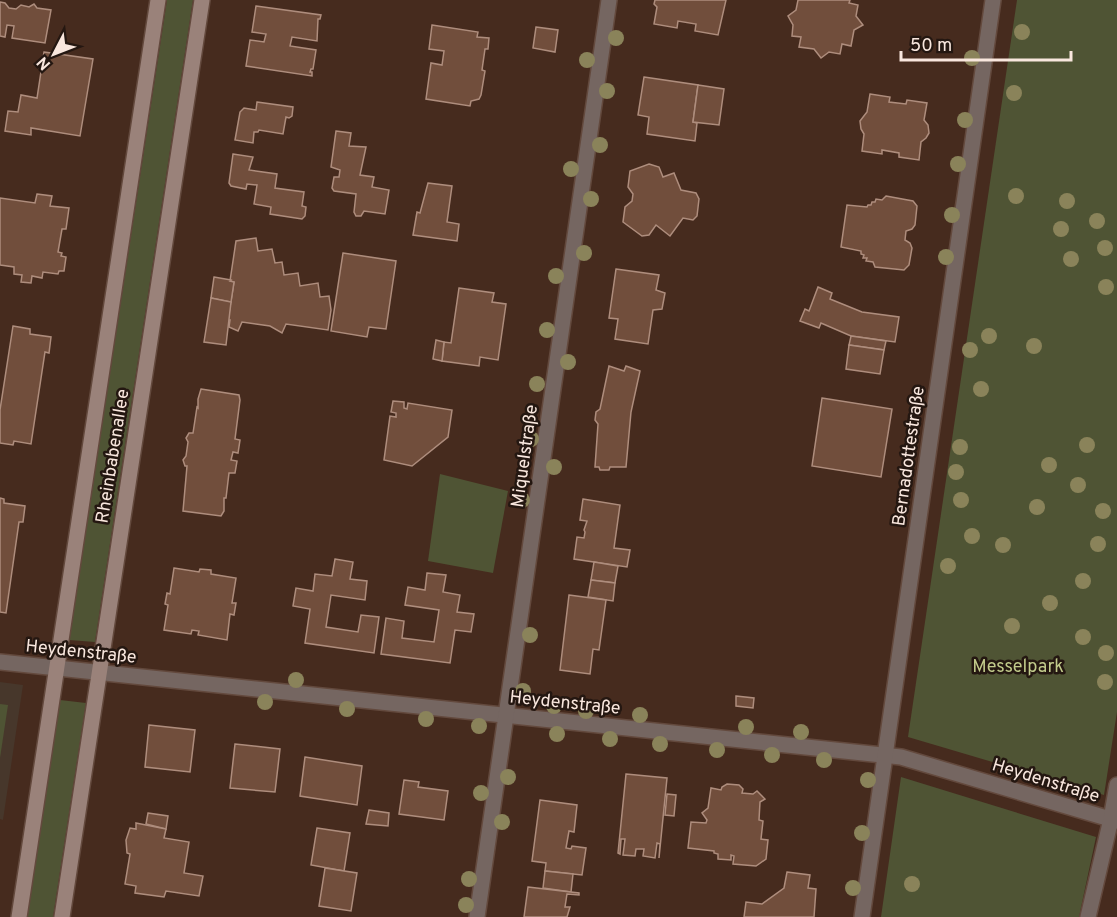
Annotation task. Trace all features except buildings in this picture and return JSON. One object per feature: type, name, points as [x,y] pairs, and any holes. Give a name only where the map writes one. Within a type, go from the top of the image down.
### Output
[{"type":"street","name":"Rheinbabenallee","points":[[19,917],[158,0]]},
{"type":"street","name":"Rheinbabenallee","points":[[62,917],[202,0]]},
{"type":"street","name":"Miquelstraße","points":[[477,917],[609,0]]},
{"type":"street","name":"Bernadottestraße","points":[[862,917],[993,0]]},
{"type":"street","name":"Heydenstraße","points":[[0,662],[905,758],[1114,820]]},
{"type":"street","points":[[1088,917],[1114,820],[1117,785]]},
{"type":"shaded area","points":[[0,682],[23,685],[3,820],[0,819]]},
{"type":"green space","points":[[167,0],[193,0],[95,642],[69,640]]},
{"type":"green space","name":"Messelpark","points":[[1017,0],[1117,0],[1117,712],[1104,795],[908,737]]},
{"type":"green space","points":[[440,474],[508,491],[493,573],[428,561]]},
{"type":"green space","points":[[60,700],[86,703],[53,917],[27,917]]},
{"type":"green space","points":[[0,704],[8,705],[0,758]]},
{"type":"green space","points":[[901,777],[1096,837],[1079,917],[881,917]]}]
